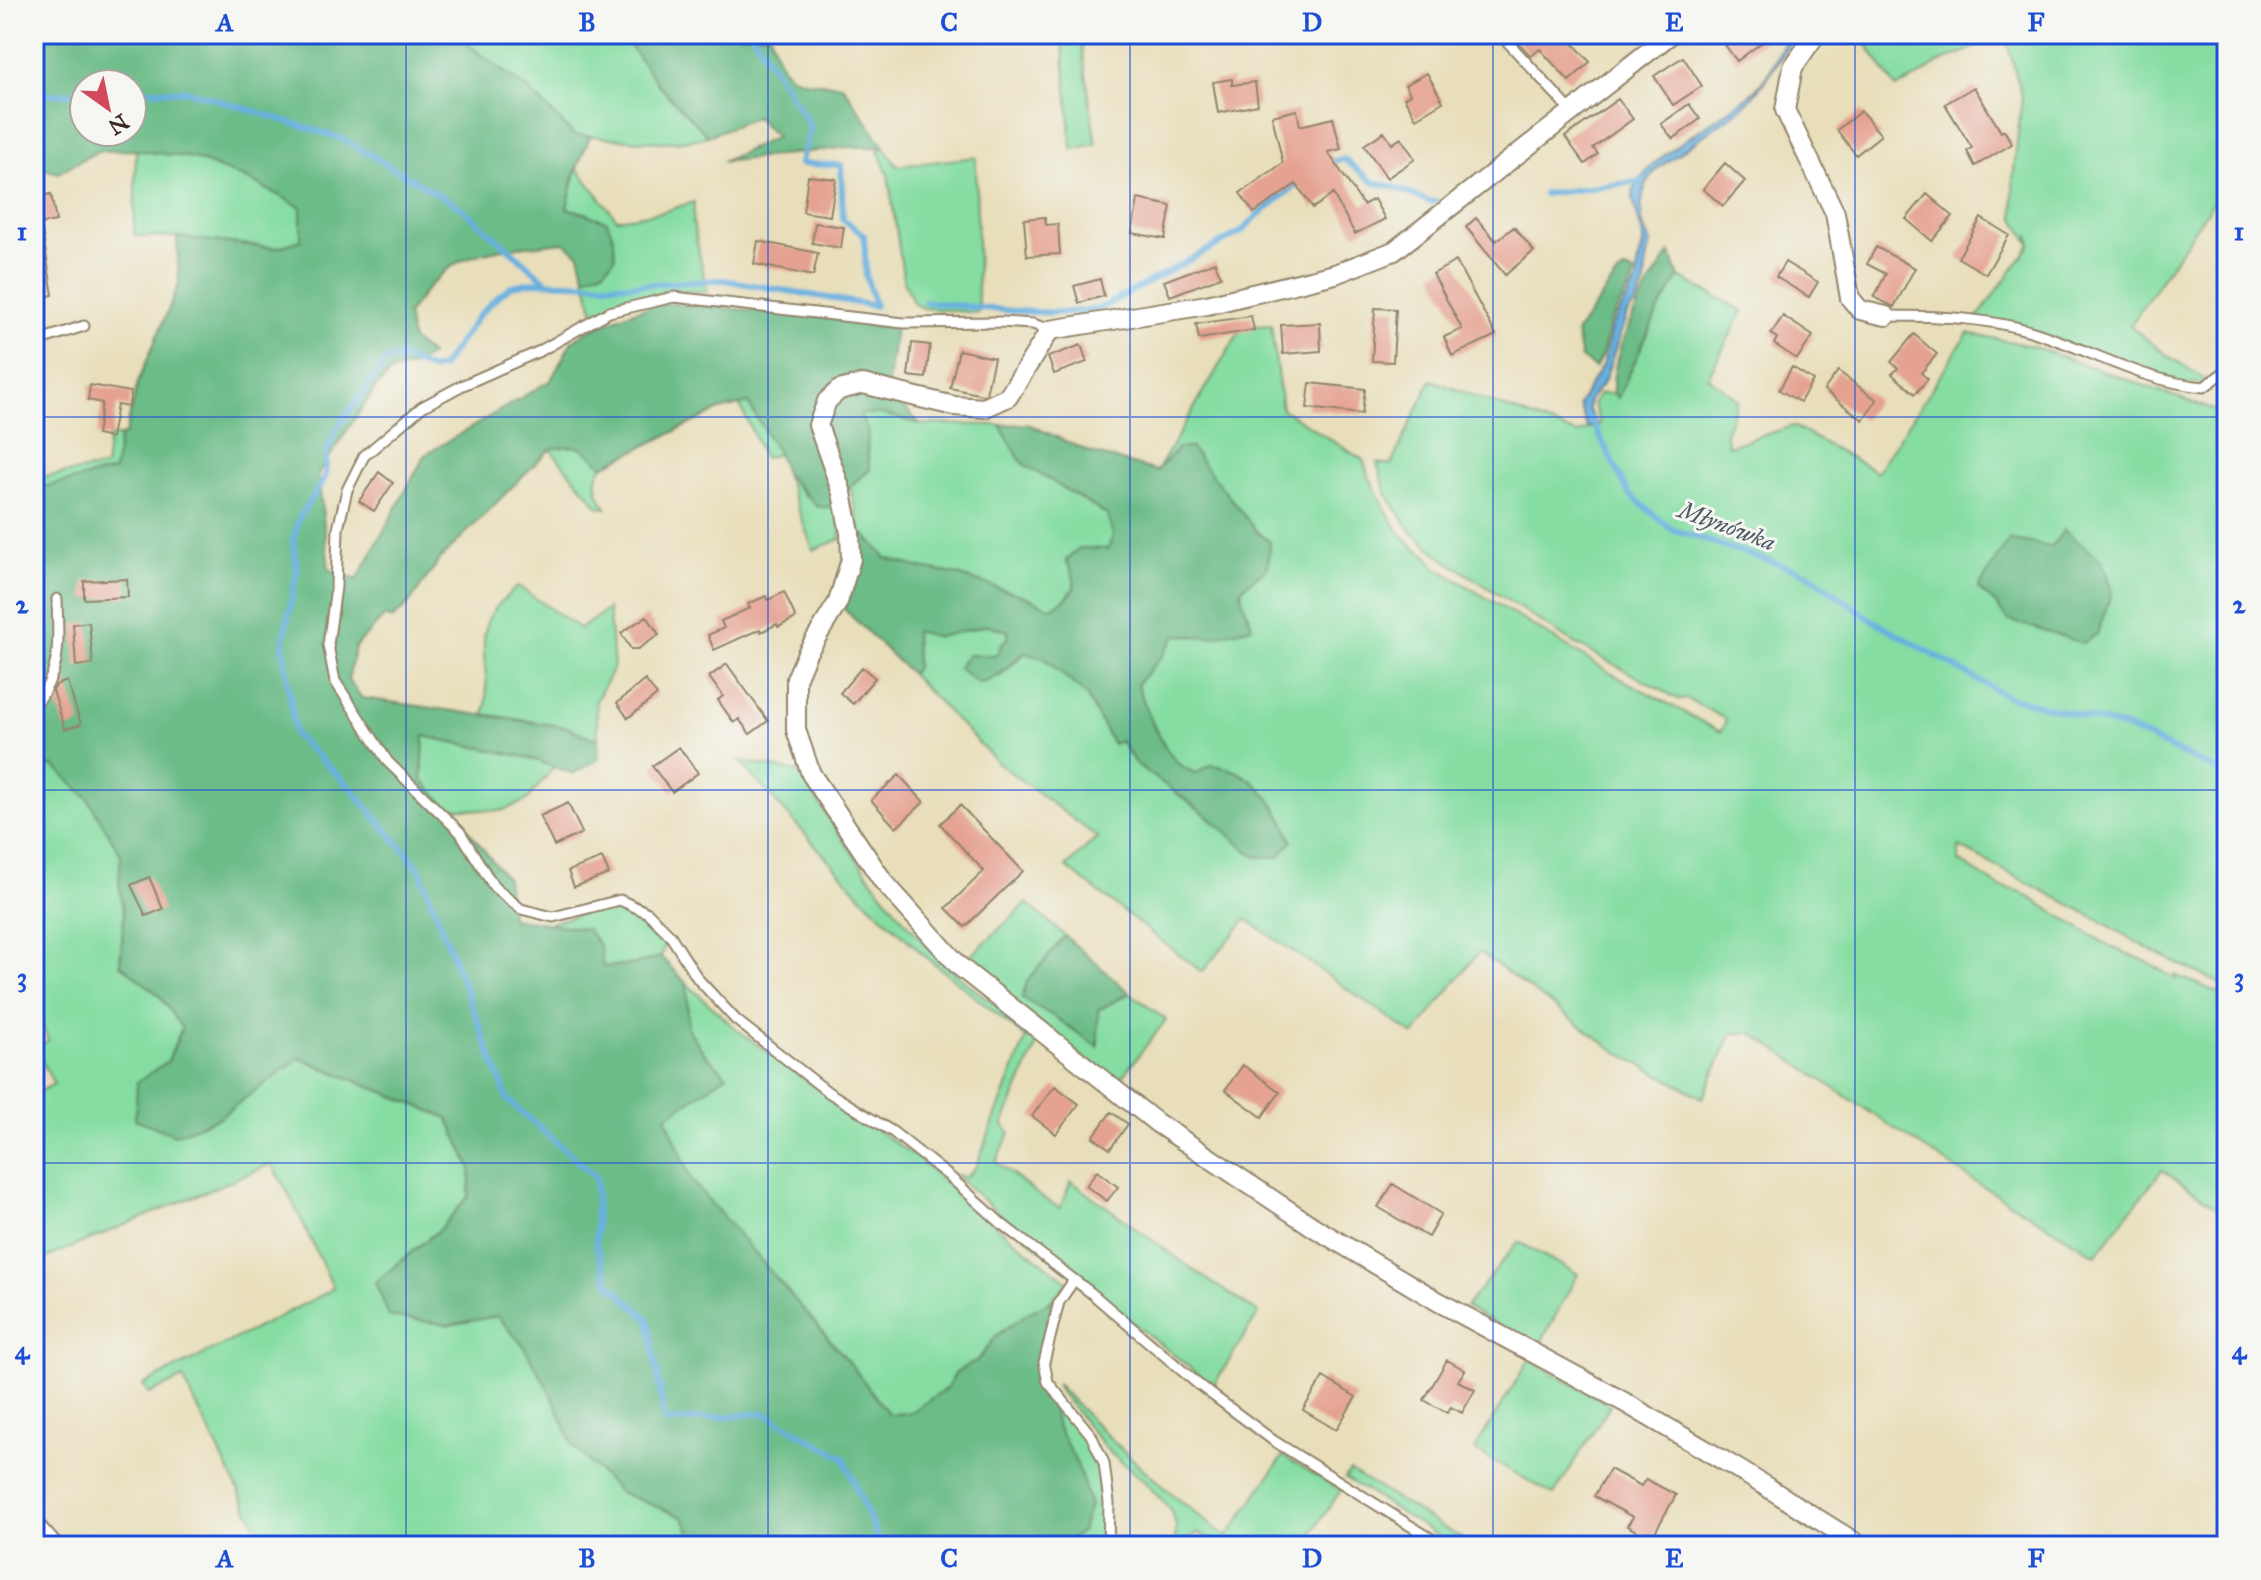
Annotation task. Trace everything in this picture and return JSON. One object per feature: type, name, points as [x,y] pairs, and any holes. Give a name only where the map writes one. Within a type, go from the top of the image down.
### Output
[{"type":"street","points":[[1671,34],[1394,251],[1335,274],[1207,305],[1050,330],[1008,397],[984,408],[954,406],[863,384],[839,390],[827,401],[818,425],[842,493],[850,533],[851,559],[838,602],[807,653],[796,679],[796,730],[811,774],[883,881],[959,966],[1157,1123],[1315,1228],[1439,1302],[1687,1439],[1861,1546]]},
{"type":"street","points":[[1816,34],[1793,67],[1785,110],[1835,213],[1850,298],[1860,310],[1886,316]]},
{"type":"street","points":[[34,1528],[50,1546]]},
{"type":"lane","points":[[1504,38],[1572,112]]},
{"type":"lane","points":[[1050,330],[1033,324],[1001,322],[904,323],[674,297],[609,312],[540,351],[422,407],[364,456],[347,490],[338,529],[336,587],[328,645],[335,681],[388,762],[460,832],[494,887],[521,909],[553,917],[620,900],[648,913],[670,935],[698,979],[736,1020],[828,1092],[893,1132],[1199,1385],[1274,1441],[1443,1546]]},
{"type":"lane","points":[[1886,316],[1947,316],[2026,330],[2176,385],[2204,387],[2227,370]]},
{"type":"lane","points":[[34,342],[84,326]]},
{"type":"lane","points":[[34,707],[44,693],[58,659],[57,599]]},
{"type":"lane","points":[[1074,1280],[1059,1302],[1044,1362],[1048,1382],[1091,1435],[1104,1463],[1109,1503],[1108,1546]]},
{"type":"green space","points":[[34,34],[457,34],[529,90],[574,135],[590,136],[574,175],[567,208],[607,221],[614,239],[615,258],[604,270],[585,277],[579,254],[564,242],[489,252],[465,259],[448,269],[425,291],[407,315],[412,340],[431,355],[413,366],[392,371],[376,387],[318,474],[329,569],[357,580],[425,455],[551,380],[572,341],[589,330],[660,304],[807,315],[895,328],[887,390],[920,424],[883,414],[860,414],[868,432],[870,470],[829,507],[818,507],[785,473],[777,451],[748,403],[719,410],[603,466],[590,454],[574,446],[550,449],[440,559],[408,605],[392,619],[385,616],[355,647],[348,680],[362,698],[566,727],[598,740],[599,759],[573,774],[530,758],[424,736],[422,780],[465,826],[507,879],[511,918],[587,929],[600,947],[603,967],[635,964],[661,957],[687,984],[688,1029],[704,1053],[727,1075],[666,1117],[692,1181],[848,1361],[889,1414],[910,1413],[948,1387],[956,1372],[978,1360],[997,1335],[1053,1300],[1040,1363],[1041,1386],[1077,1464],[1090,1505],[1082,1530],[1064,1546],[698,1546],[683,1517],[619,1492],[573,1446],[552,1395],[523,1345],[497,1316],[449,1325],[389,1316],[375,1282],[440,1229],[469,1196],[471,1168],[448,1118],[300,1058],[218,1118],[175,1135],[135,1119],[137,1082],[168,1061],[182,1028],[159,995],[120,964],[124,917],[119,881],[121,855],[87,797],[54,766],[34,768],[34,489],[114,471],[120,436],[125,435],[138,382],[179,284],[177,237],[276,248],[301,240],[301,207],[251,181],[193,158],[136,150],[98,151],[58,173],[34,166]]},
{"type":"green space","points":[[457,34],[622,34],[659,86],[708,136],[659,142],[574,135],[529,90]]},
{"type":"green space","points":[[622,34],[770,34],[786,71],[801,80],[842,85],[884,147],[849,147],[722,162],[776,137],[756,117],[708,136],[659,86]]},
{"type":"green space","points":[[1062,34],[1080,34],[1096,144],[1072,149]]},
{"type":"green space","points":[[1865,34],[2227,34],[2227,181],[2130,326],[2167,355],[2210,382],[2176,385],[2026,330],[1975,321],[2031,244],[2029,234],[2029,242],[2014,217],[2013,179],[2022,96],[2005,35],[1938,63],[1896,88],[1861,36]]},
{"type":"green space","points":[[884,147],[897,166],[976,157],[978,313],[923,308],[914,304],[904,282],[888,174],[878,150]]},
{"type":"green space","points":[[136,150],[194,158],[301,206],[302,240],[276,248],[177,237],[134,236]]},
{"type":"green space","points":[[577,168],[617,219],[662,212],[694,202],[693,223],[707,292],[677,291],[649,295],[594,313],[585,277],[604,270],[589,214],[567,208]]},
{"type":"green space","points":[[1670,253],[1679,277],[1657,313],[1618,398],[1613,393],[1614,376],[1624,339],[1640,301]]},
{"type":"green space","points":[[1624,270],[1635,274],[1634,279],[1609,324],[1603,353],[1595,368],[1581,358],[1576,333]]},
{"type":"green space","points":[[1679,277],[1743,311],[1708,377],[1738,400],[1725,433],[1728,446],[1793,426],[1877,472],[1968,333],[2032,346],[2219,412],[2227,418],[2227,853],[2222,866],[2227,884],[2227,987],[2150,950],[2096,918],[1959,847],[1959,861],[2000,887],[2019,891],[2111,947],[2148,962],[2176,980],[2175,975],[2227,996],[2227,1214],[2162,1170],[2096,1255],[1969,1178],[1751,1033],[1732,1033],[1703,1098],[1617,1052],[1479,952],[1414,1035],[1246,919],[1202,972],[1066,867],[1097,837],[997,762],[911,674],[916,668],[915,631],[988,625],[1008,631],[1008,638],[1001,644],[1000,651],[994,655],[967,655],[959,668],[978,683],[1000,676],[1025,653],[1044,658],[1086,695],[1113,744],[1120,741],[1135,763],[1204,813],[1257,857],[1279,857],[1292,841],[1272,802],[1240,773],[1211,765],[1197,773],[1186,769],[1159,736],[1137,684],[1163,655],[1176,634],[1194,637],[1250,616],[1241,604],[1241,589],[1268,567],[1270,542],[1178,448],[1157,471],[1242,327],[1271,325],[1282,409],[1363,460],[1400,533],[1434,566],[1612,674],[1721,732],[1726,719],[1687,699],[1680,700],[1567,639],[1441,557],[1411,531],[1386,493],[1377,463],[1391,465],[1431,380],[1577,434],[1600,424],[1593,403],[1600,394],[1613,393],[1618,397],[1657,313]],"holes":[[[2051,547],[2008,620],[1979,589]]]},
{"type":"green space","points":[[748,403],[778,454],[764,458],[740,405]]},
{"type":"green space","points":[[859,414],[883,414],[920,424],[1000,425],[1022,463],[1107,515],[1113,535],[1108,550],[1079,548],[1075,584],[1068,596],[1051,608],[954,574],[885,558],[861,535],[850,486],[870,470],[866,435]]},
{"type":"green space","points":[[1028,424],[1089,452],[1157,471],[1178,448],[1191,448],[1257,532],[1270,542],[1268,567],[1241,589],[1252,627],[1211,637],[1176,635],[1137,684],[1159,737],[1186,769],[1197,773],[1211,765],[1227,768],[1240,773],[1263,791],[1280,814],[1292,841],[1279,857],[1257,857],[1204,813],[1135,763],[1121,741],[1113,744],[1086,695],[1044,658],[1025,653],[993,679],[978,683],[958,668],[967,655],[994,655],[1008,638],[1008,631],[988,625],[938,637],[915,631],[916,668],[911,674],[844,609],[858,574],[861,535],[865,535],[886,558],[954,574],[1051,608],[1071,594],[1074,577],[1066,560],[1079,548],[1108,549],[1113,535],[1107,515],[1022,463],[1000,425]]},
{"type":"green space","points":[[109,436],[120,436],[114,471],[34,489],[34,444],[36,478],[105,467]]},
{"type":"green space","points":[[571,445],[586,449],[603,466],[597,487],[606,508],[599,507],[550,449]]},
{"type":"green space","points":[[785,473],[804,495],[829,507],[833,503],[841,539],[813,550]]},
{"type":"green space","points":[[2064,530],[2102,561],[2112,592],[2097,634],[2083,643],[2008,620],[1994,602],[1978,589],[2009,539],[2051,547]]},
{"type":"green space","points":[[518,586],[580,629],[608,609],[614,666],[596,701],[598,740],[566,727],[484,714],[487,693],[486,626],[495,609]]},
{"type":"green space","points":[[424,736],[530,758],[554,767],[526,801],[501,811],[448,808],[422,780]]},
{"type":"green space","points":[[739,761],[799,772],[862,866],[916,934],[958,976],[1035,1035],[1035,1049],[1003,1124],[1010,1133],[996,1162],[1060,1208],[1071,1181],[1202,1276],[1259,1313],[1213,1386],[1036,1246],[955,1175],[967,1177],[976,1167],[1026,1038],[925,956],[863,898]]},
{"type":"green space","points":[[54,766],[87,797],[122,855],[119,881],[124,917],[120,964],[159,995],[182,1028],[168,1061],[137,1082],[218,1118],[299,1058],[448,1118],[471,1168],[469,1196],[440,1229],[395,1265],[449,1325],[497,1316],[523,1345],[552,1395],[573,1446],[619,1492],[683,1517],[698,1546],[266,1546],[183,1378],[149,1394],[143,1385],[333,1287],[287,1190],[271,1164],[34,1263],[34,1094],[54,1084],[34,1047],[48,1041],[34,1000],[34,768]]},
{"type":"green space","points":[[1027,903],[1065,936],[1054,948],[1023,999],[1097,1046],[1098,1010],[1130,993],[1166,1020],[1124,1074],[1114,1082],[964,962]]},
{"type":"green space","points":[[618,908],[639,917],[655,931],[665,943],[661,957],[635,964],[603,967],[560,926],[546,924],[594,910]]},
{"type":"green space","points":[[1065,936],[1130,993],[1098,1010],[1098,1047],[1022,998],[1027,981]]},
{"type":"green space","points":[[687,984],[735,1028],[916,1157],[1068,1282],[1048,1304],[1028,1313],[997,1335],[978,1360],[956,1372],[948,1387],[910,1413],[889,1415],[848,1361],[692,1181],[665,1117],[726,1075],[704,1053],[688,1028]]},
{"type":"green space","points":[[1518,1242],[1578,1274],[1538,1348],[1466,1307]]},
{"type":"green space","points":[[1529,1360],[1610,1405],[1554,1495],[1474,1450]]},
{"type":"green space","points":[[1056,1383],[1138,1464],[1227,1537],[1283,1456],[1341,1490],[1303,1546],[1224,1546],[1198,1533],[1192,1536],[1190,1546],[1175,1546],[1176,1526],[1170,1509],[1143,1480],[1109,1452]]},
{"type":"green space","points":[[1041,1386],[1076,1424],[1096,1457],[1102,1488],[1103,1546],[1064,1546],[1082,1530],[1051,1403]]},
{"type":"green space","points":[[1350,1471],[1473,1546],[1454,1546],[1345,1478]]},
{"type":"water","points":[[1788,34],[1795,34],[1750,100],[1657,169],[1646,185],[1642,215],[1651,243],[1645,283],[1636,304],[1627,314],[1604,382],[1589,400],[1588,409],[1597,425],[1587,428],[1579,404],[1604,362],[1611,327],[1638,278],[1643,243],[1633,194],[1638,181],[1667,153],[1758,87],[1771,69]]},
{"type":"building","points":[[1525,34],[1565,34],[1590,62],[1569,81],[1540,49],[1531,56],[1517,41]]},
{"type":"building","points":[[1717,34],[1773,34],[1737,61]]},
{"type":"building","points":[[1683,57],[1702,86],[1673,105],[1654,76]]},
{"type":"building","points":[[1427,73],[1443,102],[1416,118],[1404,98],[1410,94],[1405,85]]},
{"type":"building","points":[[1232,79],[1232,85],[1255,82],[1258,105],[1218,113],[1213,82]]},
{"type":"building","points":[[1974,87],[2001,132],[2004,130],[2012,144],[1975,166],[1967,151],[1972,148],[1945,104]]},
{"type":"building","points":[[1618,99],[1633,119],[1593,148],[1598,154],[1585,164],[1565,137]]},
{"type":"building","points":[[1689,104],[1700,119],[1673,139],[1661,124]]},
{"type":"building","points":[[1297,110],[1300,126],[1333,118],[1341,149],[1328,152],[1363,205],[1374,199],[1385,219],[1355,234],[1333,194],[1313,208],[1296,184],[1254,213],[1240,193],[1283,163],[1272,116]]},
{"type":"building","points":[[1861,111],[1881,135],[1856,155],[1837,130]]},
{"type":"building","points":[[1384,132],[1392,144],[1401,138],[1415,159],[1387,178],[1364,145]]},
{"type":"building","points":[[1725,163],[1745,181],[1723,206],[1703,189]]},
{"type":"building","points":[[808,176],[836,179],[830,216],[803,212]]},
{"type":"building","points":[[51,194],[56,221],[34,225],[34,197]]},
{"type":"building","points":[[1927,194],[1953,216],[1932,241],[1906,219]]},
{"type":"building","points":[[1138,199],[1171,206],[1165,239],[1132,233]]},
{"type":"building","points":[[1045,217],[1046,225],[1058,224],[1060,254],[1027,256],[1024,219]]},
{"type":"building","points":[[1476,218],[1496,241],[1514,227],[1534,251],[1505,275],[1466,227]]},
{"type":"building","points":[[1981,218],[2009,235],[1986,274],[1958,258]]},
{"type":"building","points":[[815,223],[844,227],[841,248],[812,243]]},
{"type":"building","points":[[42,230],[53,295],[34,299],[34,231]]},
{"type":"building","points":[[758,241],[818,253],[813,276],[754,264]]},
{"type":"building","points":[[1876,247],[1915,268],[1894,307],[1874,297],[1886,274],[1867,264]]},
{"type":"building","points":[[1456,261],[1496,335],[1452,356],[1444,337],[1462,329],[1433,274]]},
{"type":"building","points":[[1215,262],[1221,277],[1170,296],[1164,281]]},
{"type":"building","points":[[1785,262],[1818,282],[1809,297],[1776,277]]},
{"type":"building","points":[[1100,279],[1104,296],[1079,303],[1074,286]]},
{"type":"building","points":[[1375,308],[1396,309],[1393,362],[1372,361]]},
{"type":"building","points":[[1251,316],[1254,330],[1199,339],[1196,324]]},
{"type":"building","points":[[1783,316],[1813,336],[1797,359],[1774,344],[1777,338],[1771,334]]},
{"type":"building","points":[[1320,323],[1321,351],[1283,354],[1281,325]]},
{"type":"building","points":[[1914,334],[1937,354],[1921,373],[1928,379],[1915,394],[1892,374],[1898,368],[1891,362]]},
{"type":"building","points":[[912,343],[930,345],[926,378],[908,376]]},
{"type":"building","points":[[1081,345],[1087,362],[1054,374],[1048,357]]},
{"type":"building","points":[[959,350],[994,358],[986,394],[950,388]]},
{"type":"building","points":[[1792,367],[1813,380],[1800,402],[1779,390]]},
{"type":"building","points":[[1838,371],[1877,400],[1863,420],[1824,390]]},
{"type":"building","points":[[1310,383],[1365,389],[1362,414],[1307,408]]},
{"type":"building","points":[[90,385],[131,392],[129,407],[117,405],[111,438],[97,435],[102,403],[88,400]]},
{"type":"building","points":[[379,472],[393,483],[374,511],[359,501]]},
{"type":"building","points":[[127,579],[128,597],[84,599],[84,581]]},
{"type":"building","points":[[784,592],[796,618],[778,627],[777,624],[761,632],[760,629],[714,650],[708,635],[724,628],[721,621],[750,608],[748,604],[766,596],[768,600]]},
{"type":"building","points":[[647,616],[659,635],[638,649],[631,649],[621,633]]},
{"type":"building","points":[[89,622],[93,664],[76,666],[73,624]]},
{"type":"building","points":[[727,664],[768,721],[750,734],[739,719],[734,723],[718,700],[723,696],[709,677]]},
{"type":"building","points":[[862,667],[875,678],[853,704],[840,693]]},
{"type":"building","points":[[645,680],[657,695],[628,718],[617,703]]},
{"type":"building","points":[[67,681],[81,724],[65,729],[53,691],[56,685]]},
{"type":"building","points":[[679,747],[698,773],[672,792],[652,766]]},
{"type":"building","points":[[899,775],[924,802],[896,828],[871,800]]},
{"type":"building","points":[[568,803],[582,833],[554,846],[540,816]]},
{"type":"building","points":[[960,805],[1023,871],[965,927],[946,908],[984,871],[940,824]]},
{"type":"building","points":[[602,858],[609,874],[574,887],[568,871]]},
{"type":"building","points":[[149,877],[163,909],[146,916],[131,885]]},
{"type":"building","points":[[1243,1065],[1280,1092],[1262,1117],[1225,1090]]},
{"type":"building","points":[[1055,1086],[1079,1104],[1056,1134],[1032,1116]]},
{"type":"building","points":[[1111,1112],[1128,1124],[1110,1149],[1093,1137]]},
{"type":"building","points":[[1097,1171],[1118,1187],[1107,1201],[1086,1186]]},
{"type":"building","points":[[1393,1184],[1441,1214],[1428,1237],[1378,1207]]},
{"type":"building","points":[[1447,1360],[1465,1370],[1458,1381],[1475,1390],[1462,1413],[1451,1407],[1447,1413],[1424,1400]]},
{"type":"building","points":[[1323,1377],[1356,1397],[1336,1430],[1303,1410]]},
{"type":"building","points":[[1610,1469],[1641,1486],[1646,1479],[1676,1495],[1651,1539],[1627,1526],[1633,1517],[1594,1496]]},
{"type":"waterway","points":[[752,34],[811,127],[800,164],[841,165],[843,219],[864,235],[866,276],[875,306],[724,280],[636,285],[534,282],[511,286],[478,316],[442,367],[431,370],[402,357],[386,361],[338,427],[327,450],[325,478],[299,518],[293,541],[297,570],[283,645],[295,735],[347,784],[418,866],[508,1100],[596,1177],[596,1244],[609,1283],[649,1320],[665,1422],[764,1413],[844,1458],[881,1546]]},
{"type":"waterway","points":[[148,90],[189,91],[343,139],[460,207],[546,281]]},
{"type":"waterway","points":[[34,95],[68,94]]},
{"type":"waterway","points":[[1328,162],[1344,159],[1373,182],[1429,202],[1435,201]]},
{"type":"waterway","points":[[925,302],[1034,312],[1099,309],[1241,232],[1303,180]]},
{"type":"waterway","points":[[1544,194],[1642,181]]},
{"type":"waterway","name":"Młynówka","points":[[1591,419],[1629,494],[1671,529],[1807,573],[1869,618],[2008,697],[2127,728],[2227,775]]}]
